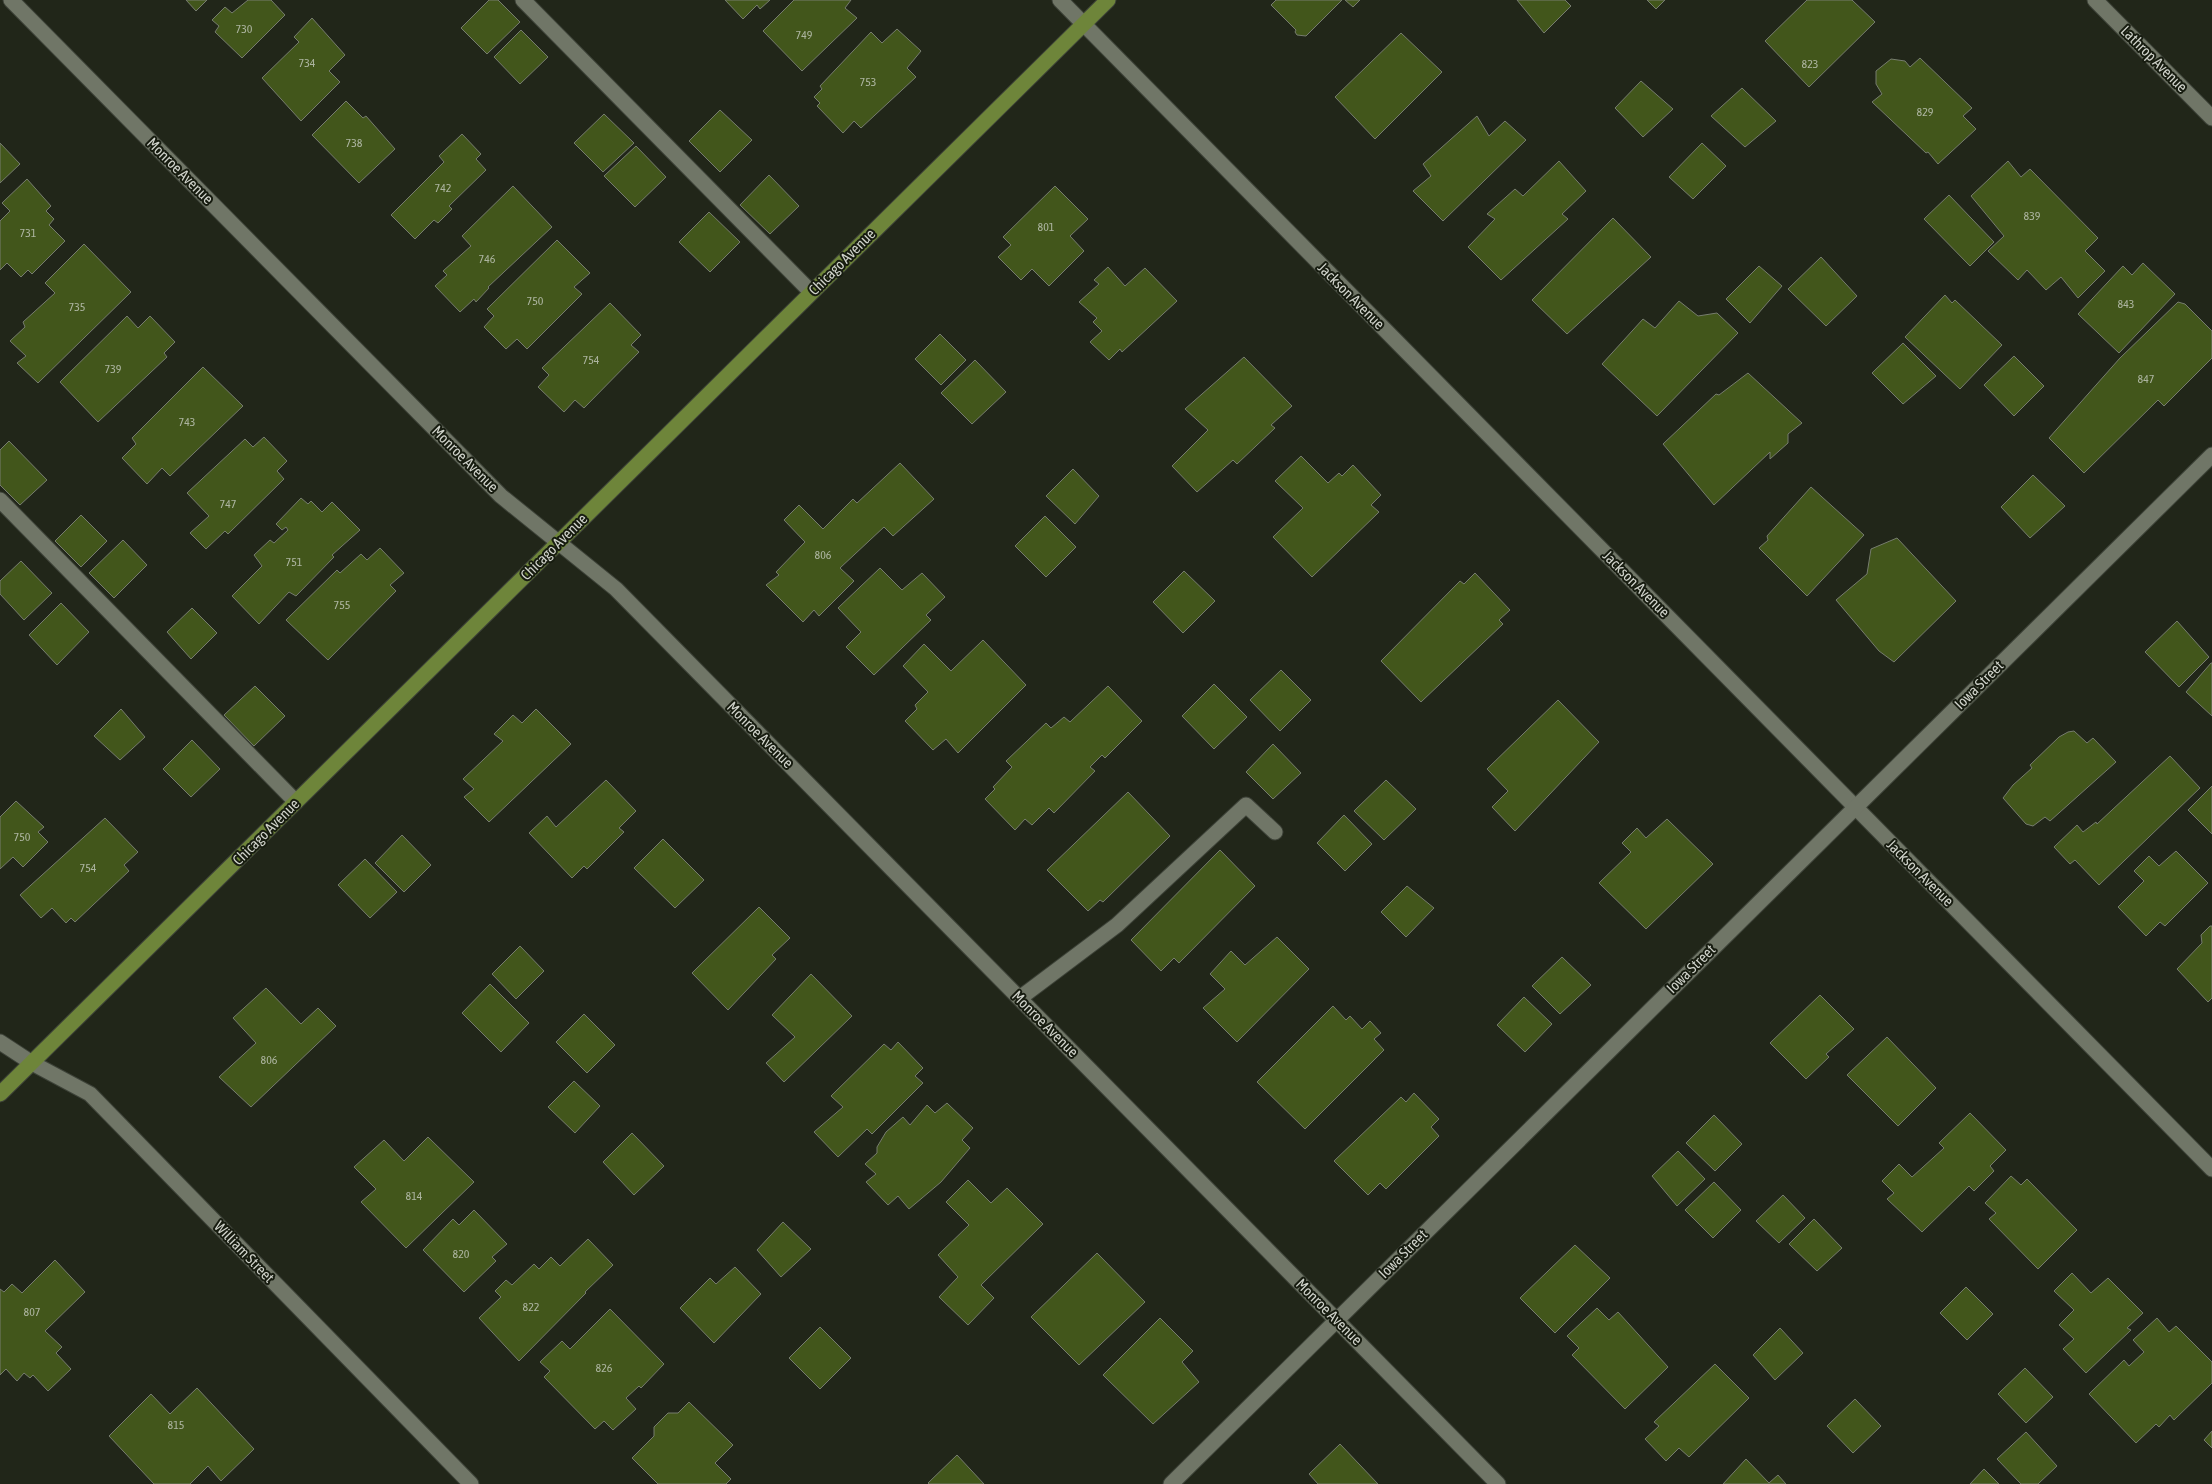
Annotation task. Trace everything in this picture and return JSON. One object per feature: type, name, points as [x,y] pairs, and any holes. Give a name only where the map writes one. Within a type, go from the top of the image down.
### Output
[{"type":"main road","name":"Chicago Avenue","points":[[0,1094],[1108,0]]},
{"type":"street","name":"Monroe Avenue","points":[[11,0],[501,496],[616,589],[1498,1484]]},
{"type":"street","points":[[523,0],[811,292]]},
{"type":"street","name":"Jackson Avenue","points":[[1060,0],[2212,1169]]},
{"type":"street","name":"Lathrop Avenue","points":[[2095,0],[2212,118]]},
{"type":"street","name":"Iowa Street","points":[[1171,1484],[2212,455]]},
{"type":"street","points":[[0,500],[296,802]]},
{"type":"street","points":[[1020,998],[1117,925],[1246,805],[1275,832]]},
{"type":"street","name":"William Street","points":[[0,1042],[90,1094],[471,1484]]},
{"type":"building","points":[[186,0],[207,0],[196,11]]},
{"type":"building","points":[[248,0],[271,0],[285,15],[242,58],[215,32],[219,26],[212,20],[225,7],[232,13]]},
{"type":"building","points":[[489,0],[498,0],[520,22],[487,54],[461,28]]},
{"type":"building","points":[[725,0],[770,0],[760,9],[757,5],[743,19]]},
{"type":"building","points":[[794,0],[851,0],[845,8],[857,18],[802,71],[763,31]]},
{"type":"building","points":[[1276,0],[1342,0],[1306,36],[1297,35],[1296,30],[1271,5]]},
{"type":"building","points":[[1345,0],[1360,0],[1353,7]]},
{"type":"building","points":[[1517,0],[1565,0],[1571,6],[1544,33]]},
{"type":"building","points":[[1647,0],[1665,0],[1656,9]]},
{"type":"building","points":[[1807,0],[1852,0],[1875,22],[1809,87],[1765,41]]},
{"type":"building","points":[[312,18],[345,55],[329,71],[340,82],[301,121],[262,78],[299,42],[294,37]]},
{"type":"building","points":[[897,29],[921,51],[907,68],[916,77],[861,128],[854,121],[843,133],[817,106],[820,103],[814,97],[822,89],[820,86],[871,32],[882,43]]},
{"type":"building","points":[[521,30],[548,57],[520,84],[494,57]]},
{"type":"building","points":[[1401,33],[1442,72],[1375,139],[1335,97]]},
{"type":"building","points":[[1920,58],[1972,108],[1963,116],[1976,129],[1938,164],[1928,152],[1926,153],[1872,102],[1882,94],[1876,84],[1876,71],[1891,59],[1905,61],[1910,67]]},
{"type":"building","points":[[1641,81],[1673,109],[1643,137],[1615,108]]},
{"type":"building","points":[[1742,88],[1776,121],[1745,147],[1711,116]]},
{"type":"building","points":[[346,101],[363,118],[366,116],[395,149],[359,183],[312,135]]},
{"type":"building","points":[[720,110],[752,140],[720,172],[689,141]]},
{"type":"building","points":[[604,114],[634,143],[603,172],[574,143]]},
{"type":"building","points":[[1477,116],[1489,136],[1505,121],[1526,140],[1443,221],[1413,191],[1431,176],[1423,164]]},
{"type":"building","points":[[462,134],[481,154],[476,159],[486,170],[449,206],[452,209],[438,223],[434,220],[415,239],[391,215],[444,162],[439,156]]},
{"type":"building","points":[[0,143],[20,164],[0,183]]},
{"type":"building","points":[[1702,143],[1726,166],[1693,199],[1669,177]]},
{"type":"building","points":[[636,146],[666,177],[635,207],[604,176]]},
{"type":"building","points":[[1559,161],[1586,191],[1562,214],[1568,219],[1501,280],[1468,247],[1495,219],[1487,214],[1515,189],[1523,196]]},
{"type":"building","points":[[2008,161],[2021,177],[2030,169],[2098,238],[2085,251],[2105,271],[2078,298],[2061,277],[2046,290],[2027,270],[2018,280],[1988,251],[2004,236],[1971,196]]},
{"type":"building","points":[[769,175],[799,206],[770,234],[740,205]]},
{"type":"building","points":[[27,179],[51,206],[46,211],[54,219],[49,225],[65,241],[32,274],[28,270],[21,277],[7,263],[0,270],[0,221],[10,211],[2,203]]},
{"type":"building","points":[[513,186],[552,227],[488,287],[476,302],[474,299],[460,312],[435,286],[447,275],[443,271],[471,246],[462,236]]},
{"type":"building","points":[[1055,186],[1088,219],[1070,236],[1084,251],[1049,286],[1032,269],[1021,280],[998,257],[1011,245],[1003,237]]},
{"type":"building","points":[[1949,195],[1994,242],[1970,266],[1924,219]]},
{"type":"building","points":[[709,212],[740,242],[710,272],[679,242]]},
{"type":"building","points":[[1613,218],[1651,257],[1567,334],[1532,300]]},
{"type":"building","points":[[557,240],[590,273],[574,287],[582,294],[527,349],[517,339],[506,349],[484,327],[494,316],[487,309]]},
{"type":"building","points":[[84,244],[131,292],[38,383],[17,363],[26,356],[10,341],[25,327],[23,322],[55,293],[45,283]]},
{"type":"building","points":[[1821,257],[1857,296],[1826,326],[1788,289]]},
{"type":"building","points":[[2143,263],[2175,294],[2119,353],[2078,314],[2123,266],[2132,275]]},
{"type":"building","points":[[1759,266],[1782,286],[1750,323],[1726,299]]},
{"type":"building","points":[[1108,267],[1125,286],[1145,268],[1177,301],[1122,352],[1120,349],[1109,360],[1090,342],[1102,331],[1093,322],[1097,318],[1079,302],[1099,284],[1094,280]]},
{"type":"building","points":[[1945,295],[1952,303],[1955,300],[2002,345],[1960,389],[1905,337]]},
{"type":"building","points":[[1679,301],[1698,316],[1717,313],[1738,333],[1657,416],[1602,364],[1643,319],[1655,328]]},
{"type":"building","points":[[2178,302],[2185,304],[2212,331],[2212,358],[2164,406],[2158,400],[2084,473],[2049,438],[2120,358]]},
{"type":"building","points":[[610,303],[641,335],[631,345],[639,352],[584,408],[575,400],[564,412],[538,387],[549,375],[542,368]]},
{"type":"building","points":[[127,316],[138,328],[150,316],[175,342],[164,353],[167,357],[98,422],[60,382]]},
{"type":"building","points":[[940,334],[966,360],[941,385],[915,359]]},
{"type":"building","points":[[1903,343],[1936,376],[1903,404],[1872,373]]},
{"type":"building","points":[[2014,356],[2044,386],[2014,416],[1984,385]]},
{"type":"building","points":[[1244,357],[1292,406],[1271,425],[1275,428],[1237,464],[1233,460],[1197,492],[1172,466],[1208,430],[1185,409]]},
{"type":"building","points":[[975,360],[1006,392],[972,424],[941,393]]},
{"type":"building","points":[[203,367],[243,406],[170,476],[162,468],[147,484],[122,458],[136,444],[132,438]]},
{"type":"building","points":[[1748,373],[1802,423],[1788,434],[1788,443],[1770,459],[1770,452],[1714,505],[1663,444],[1716,394],[1719,395]]},
{"type":"building","points":[[264,437],[287,461],[277,471],[284,479],[228,534],[225,531],[206,549],[190,533],[209,516],[187,493],[245,439],[253,447]]},
{"type":"building","points":[[9,441],[47,480],[20,505],[0,485],[0,450]]},
{"type":"building","points":[[1301,456],[1328,483],[1339,473],[1342,476],[1353,465],[1381,495],[1371,505],[1379,512],[1312,577],[1273,537],[1303,508],[1275,481]]},
{"type":"building","points":[[900,463],[934,499],[893,536],[884,527],[840,568],[854,581],[819,616],[814,610],[803,622],[766,585],[779,575],[776,572],[805,542],[784,520],[799,505],[823,529],[853,499],[857,503]]},
{"type":"building","points":[[1073,469],[1099,496],[1075,524],[1046,496]]},
{"type":"building","points":[[2033,475],[2065,506],[2030,538],[2001,507]]},
{"type":"building","points":[[1811,487],[1864,535],[1807,596],[1759,548],[1768,540],[1767,536]]},
{"type":"building","points":[[301,498],[308,504],[311,501],[322,512],[332,502],[360,530],[332,555],[334,557],[296,596],[289,592],[259,624],[232,596],[262,566],[254,555],[270,540],[274,543],[288,530],[286,527],[282,530],[276,524]]},
{"type":"building","points":[[81,515],[107,541],[81,567],[55,541]]},
{"type":"building","points":[[1045,516],[1076,547],[1046,577],[1015,546]]},
{"type":"building","points":[[1897,538],[1956,601],[1894,662],[1879,651],[1836,600],[1867,574],[1871,549]]},
{"type":"building","points":[[123,540],[147,565],[114,598],[89,573]]},
{"type":"building","points":[[380,548],[404,573],[390,585],[396,591],[328,660],[286,620],[337,570],[340,573],[361,554],[367,560]]},
{"type":"building","points":[[21,561],[52,593],[24,620],[0,594],[0,581]]},
{"type":"building","points":[[880,568],[902,590],[922,573],[945,597],[926,615],[931,620],[874,675],[846,647],[861,632],[838,608]]},
{"type":"building","points":[[1184,571],[1215,601],[1183,633],[1153,602]]},
{"type":"building","points":[[1475,573],[1510,610],[1499,620],[1503,624],[1421,702],[1381,661],[1460,581],[1464,584]]},
{"type":"building","points":[[61,603],[89,632],[57,665],[29,635]]},
{"type":"building","points":[[192,608],[217,633],[191,659],[167,632]]},
{"type":"building","points":[[2177,621],[2209,657],[2179,687],[2145,652]]},
{"type":"building","points":[[983,640],[1026,685],[958,753],[946,739],[933,750],[905,721],[917,709],[915,705],[928,692],[903,666],[924,644],[951,671]]},
{"type":"building","points":[[2212,663],[2212,716],[2186,692]]},
{"type":"building","points":[[1281,670],[1311,700],[1280,731],[1250,700]]},
{"type":"building","points":[[1214,684],[1247,717],[1214,749],[1182,716]]},
{"type":"building","points":[[255,686],[285,716],[254,746],[224,715]]},
{"type":"building","points":[[1108,686],[1142,721],[1105,758],[1102,755],[1090,767],[1095,771],[1054,813],[1049,808],[1032,825],[1025,819],[1015,830],[985,799],[995,789],[993,787],[1012,767],[1006,761],[1046,723],[1051,728],[1064,717],[1070,722]]},
{"type":"building","points":[[1558,700],[1599,742],[1515,831],[1492,807],[1508,791],[1487,769]]},
{"type":"building","points":[[121,709],[145,737],[120,760],[94,736]]},
{"type":"building","points":[[536,709],[571,744],[489,822],[464,797],[474,789],[463,779],[503,741],[494,734],[513,715],[522,723]]},
{"type":"building","points":[[2074,731],[2087,743],[2093,738],[2116,762],[2050,821],[2045,817],[2033,826],[2026,824],[2003,798],[2013,785],[2032,768],[2030,765],[2059,737]]},
{"type":"building","points":[[192,740],[220,769],[191,797],[163,769]]},
{"type":"building","points":[[1273,744],[1301,773],[1273,799],[1246,772]]},
{"type":"building","points":[[2170,756],[2200,788],[2099,885],[2075,860],[2070,864],[2054,847],[2077,825],[2083,832],[2096,822],[2097,824]]},
{"type":"building","points":[[606,780],[636,811],[619,828],[624,832],[587,869],[584,866],[572,878],[529,833],[547,816],[556,827]]},
{"type":"building","points":[[1386,780],[1416,809],[1384,840],[1354,811]]},
{"type":"building","points":[[2212,786],[2212,834],[2188,810]]},
{"type":"building","points":[[1128,792],[1170,836],[1103,902],[1100,900],[1088,911],[1047,870]]},
{"type":"building","points":[[16,801],[44,827],[38,832],[48,842],[23,867],[13,857],[0,869],[0,817]]},
{"type":"building","points":[[1344,815],[1372,844],[1345,871],[1317,843]]},
{"type":"building","points":[[105,818],[138,852],[124,865],[129,871],[75,922],[71,918],[66,923],[52,908],[41,918],[20,895]]},
{"type":"building","points":[[1667,819],[1713,864],[1646,929],[1599,883],[1631,852],[1622,843],[1637,828],[1646,838]]},
{"type":"building","points":[[402,835],[431,865],[404,892],[375,863]]},
{"type":"building","points":[[663,839],[704,880],[675,908],[634,868]]},
{"type":"building","points":[[1220,850],[1255,886],[1179,963],[1174,958],[1161,971],[1131,940]]},
{"type":"building","points":[[2176,851],[2208,883],[2165,926],[2160,922],[2146,936],[2118,907],[2144,881],[2134,871],[2149,856],[2159,866]]},
{"type":"building","points":[[365,859],[397,892],[370,918],[338,885]]},
{"type":"building","points":[[1407,886],[1434,908],[1406,937],[1381,912]]},
{"type":"building","points":[[759,907],[790,938],[772,955],[776,959],[728,1010],[692,973]]},
{"type":"building","points":[[2212,926],[2212,998],[2208,1002],[2177,969],[2202,943],[2201,935]]},
{"type":"building","points":[[1277,937],[1309,969],[1237,1042],[1203,1008],[1225,989],[1210,974],[1231,951],[1245,965]]},
{"type":"building","points":[[520,946],[544,971],[516,999],[492,974]]},
{"type":"building","points":[[1562,957],[1591,985],[1560,1014],[1532,986]]},
{"type":"building","points":[[811,974],[852,1016],[784,1082],[766,1063],[795,1037],[772,1015]]},
{"type":"building","points":[[490,984],[529,1023],[501,1052],[462,1013]]},
{"type":"building","points":[[266,988],[301,1024],[318,1008],[336,1026],[251,1107],[219,1077],[256,1043],[233,1018]]},
{"type":"building","points":[[1820,995],[1854,1029],[1826,1054],[1829,1057],[1806,1079],[1770,1043]]},
{"type":"building","points":[[1524,997],[1552,1024],[1525,1052],[1497,1025]]},
{"type":"building","points":[[1333,1006],[1346,1020],[1350,1016],[1362,1029],[1370,1021],[1381,1033],[1374,1039],[1384,1050],[1305,1129],[1257,1082]]},
{"type":"building","points":[[584,1014],[615,1045],[587,1073],[556,1042]]},
{"type":"building","points":[[1887,1037],[1936,1088],[1898,1126],[1847,1075]]},
{"type":"building","points":[[898,1042],[923,1068],[915,1076],[923,1083],[872,1134],[867,1129],[838,1157],[814,1132],[843,1107],[831,1096],[884,1044],[891,1050]]},
{"type":"building","points":[[574,1081],[600,1106],[575,1133],[548,1107]]},
{"type":"building","points":[[1414,1093],[1439,1119],[1431,1127],[1439,1136],[1386,1189],[1380,1183],[1368,1195],[1334,1161],[1401,1097],[1406,1102]]},
{"type":"building","points":[[947,1103],[973,1128],[962,1140],[970,1148],[941,1182],[909,1209],[898,1196],[888,1205],[866,1182],[876,1174],[865,1164],[877,1153],[877,1147],[886,1132],[903,1117],[910,1125],[927,1105],[935,1113]]},
{"type":"building","points":[[1970,1113],[2006,1150],[1990,1166],[1994,1171],[1974,1191],[1969,1186],[1922,1232],[1887,1199],[1894,1193],[1882,1181],[1899,1164],[1912,1177],[1944,1148],[1939,1143]]},
{"type":"building","points":[[1714,1115],[1742,1144],[1715,1171],[1686,1143]]},
{"type":"building","points":[[632,1133],[664,1166],[634,1195],[603,1162]]},
{"type":"building","points":[[428,1137],[474,1182],[406,1248],[361,1202],[376,1189],[354,1167],[384,1140],[404,1161]]},
{"type":"building","points":[[1678,1151],[1705,1179],[1677,1206],[1652,1176]]},
{"type":"building","points":[[2011,1176],[2021,1185],[2027,1179],[2077,1230],[2038,1269],[1989,1219],[1996,1213],[1985,1203]]},
{"type":"building","points":[[968,1180],[991,1203],[1007,1188],[1043,1224],[981,1285],[994,1298],[968,1325],[939,1297],[958,1277],[938,1255],[969,1225],[946,1202]]},
{"type":"building","points":[[1714,1182],[1741,1210],[1713,1238],[1685,1210]]},
{"type":"building","points":[[1783,1195],[1805,1218],[1779,1243],[1756,1221]]},
{"type":"building","points":[[474,1210],[507,1244],[492,1257],[496,1261],[464,1292],[423,1250],[453,1219],[459,1225]]},
{"type":"building","points":[[1814,1219],[1842,1248],[1817,1271],[1789,1244]]},
{"type":"building","points":[[783,1222],[811,1249],[781,1277],[757,1250]]},
{"type":"building","points":[[588,1239],[613,1265],[519,1361],[479,1318],[501,1297],[495,1291],[506,1280],[512,1285],[534,1264],[539,1269],[551,1257],[560,1266]]},
{"type":"building","points":[[1575,1245],[1610,1278],[1555,1333],[1520,1298]]},
{"type":"building","points":[[1097,1253],[1145,1302],[1079,1365],[1031,1317]]},
{"type":"building","points":[[55,1260],[85,1292],[45,1331],[62,1347],[56,1353],[71,1369],[48,1391],[33,1375],[30,1378],[24,1373],[17,1381],[6,1369],[0,1375],[0,1289],[4,1292],[12,1284],[22,1293]]},
{"type":"building","points":[[735,1267],[761,1294],[714,1343],[680,1308],[710,1278],[716,1284]]},
{"type":"building","points":[[2072,1273],[2091,1293],[2108,1278],[2143,1313],[2127,1328],[2131,1330],[2086,1373],[2063,1349],[2074,1339],[2059,1325],[2074,1310],[2054,1291]]},
{"type":"building","points":[[1966,1287],[1993,1314],[1967,1340],[1940,1313]]},
{"type":"building","points":[[1597,1308],[1609,1320],[1618,1312],[1668,1367],[1625,1409],[1572,1355],[1579,1348],[1567,1336]]},
{"type":"building","points":[[610,1309],[664,1364],[641,1388],[639,1386],[626,1398],[636,1409],[613,1430],[604,1421],[595,1429],[544,1377],[550,1371],[540,1362],[562,1341],[570,1349]]},
{"type":"building","points":[[1160,1318],[1193,1351],[1182,1362],[1199,1382],[1153,1424],[1103,1375]]},
{"type":"building","points":[[2157,1318],[2169,1332],[2176,1326],[2212,1362],[2212,1383],[2174,1420],[2170,1415],[2159,1427],[2156,1424],[2136,1443],[2089,1394],[2124,1360],[2129,1366],[2144,1352],[2133,1340]]},
{"type":"building","points":[[820,1327],[851,1358],[820,1389],[789,1358]]},
{"type":"building","points":[[1780,1328],[1803,1353],[1775,1380],[1753,1355]]},
{"type":"building","points":[[1715,1364],[1749,1398],[1689,1457],[1679,1448],[1666,1461],[1645,1439],[1659,1426],[1654,1422]]},
{"type":"building","points":[[2025,1368],[2053,1397],[2026,1423],[1998,1394]]},
{"type":"building","points":[[197,1388],[254,1449],[221,1481],[208,1466],[190,1484],[154,1484],[109,1436],[151,1394],[170,1414]]},
{"type":"building","points":[[1855,1399],[1881,1426],[1853,1453],[1827,1426]]},
{"type":"building","points":[[689,1402],[733,1445],[715,1463],[731,1479],[726,1484],[658,1484],[632,1458],[654,1436],[654,1427],[668,1413],[678,1413]]},
{"type":"building","points":[[2212,1431],[2212,1448],[2204,1440]]},
{"type":"building","points":[[2026,1432],[2057,1466],[2038,1484],[2021,1484],[1997,1459]]},
{"type":"building","points":[[1340,1444],[1378,1484],[1318,1484],[1309,1474]]},
{"type":"building","points":[[957,1455],[984,1484],[928,1483]]},
{"type":"building","points":[[1746,1459],[1769,1483],[1778,1475],[1786,1484],[1723,1484]]},
{"type":"building","points":[[1984,1469],[1999,1484],[1970,1484]]}]
